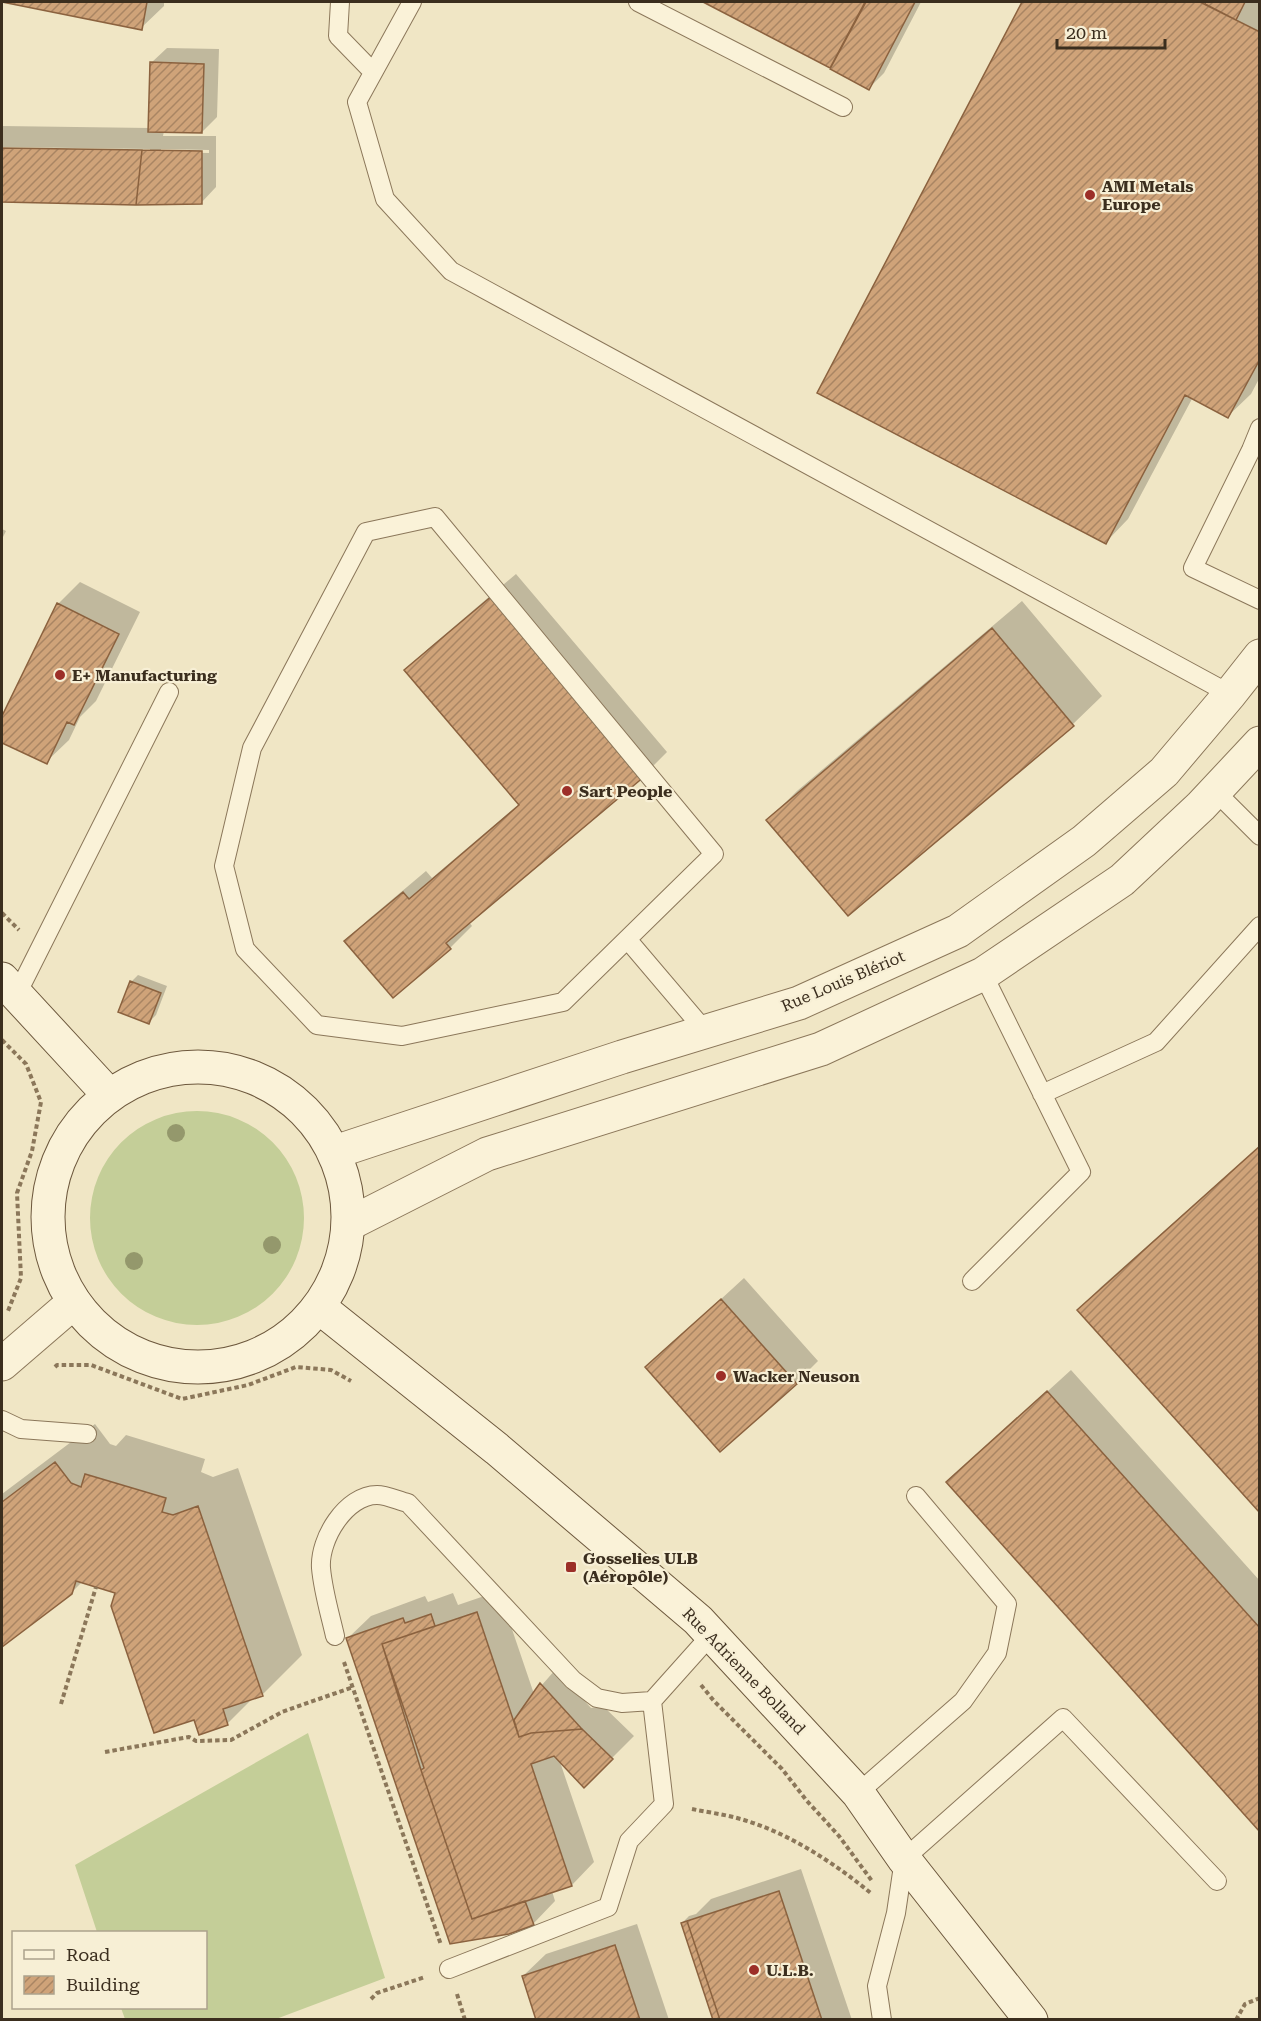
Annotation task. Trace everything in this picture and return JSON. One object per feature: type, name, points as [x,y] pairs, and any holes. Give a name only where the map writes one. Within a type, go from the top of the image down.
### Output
[{"type":"street","name":"Rue Louis Blériot","points":[[334,1152],[622,1057],[799,1003],[958,931],[1084,841],[1164,772],[1260,656]]},
{"type":"street","points":[[349,1224],[487,1154],[822,1049],[983,974],[1122,880],[1215,791],[1260,743]]},
{"type":"street","points":[[9,986],[110,1095]]},
{"type":"street","points":[[192,1066],[235,1071],[276,1088],[310,1116],[334,1152],[346,1187],[349,1224],[340,1268],[319,1307],[285,1340],[242,1361],[195,1368],[148,1359],[106,1336],[74,1302],[55,1264],[47,1216],[50,1187],[59,1158],[74,1131],[95,1106],[110,1095],[148,1075],[192,1066]]},
{"type":"street","points":[[2,1364],[74,1302]]},
{"type":"street","name":"Rue Adrienne Bolland","points":[[319,1307],[497,1449],[698,1620],[858,1793],[904,1859],[1031,2019]]},
{"type":"lane","points":[[340,2],[338,36],[374,72]]},
{"type":"lane","points":[[412,2],[357,102],[385,199],[451,271],[1230,694]]},
{"type":"lane","points":[[638,2],[843,107]]},
{"type":"lane","points":[[1260,428],[1193,568],[1260,600]]},
{"type":"lane","points":[[435,517],[714,854],[627,939],[562,1002],[402,1035],[317,1025],[245,949],[224,866],[252,748],[366,532],[435,517]]},
{"type":"lane","points":[[9,986],[169,692]]},
{"type":"lane","points":[[1215,791],[1260,836]]},
{"type":"lane","points":[[1042,1094],[1156,1042],[1260,926]]},
{"type":"lane","points":[[627,939],[706,1032]]},
{"type":"lane","points":[[972,1281],[1081,1172],[983,974]]},
{"type":"lane","points":[[2,1420],[21,1429],[87,1434]]},
{"type":"lane","points":[[335,1636],[321,1565],[327,1537],[341,1513],[360,1498],[379,1495],[408,1503],[573,1680],[597,1698],[622,1703],[652,1701],[711,1635]]},
{"type":"lane","points":[[858,1793],[963,1701],[997,1653],[1007,1604],[916,1496]]},
{"type":"lane","points":[[449,1969],[608,1907],[629,1841],[664,1804],[652,1701]]},
{"type":"lane","points":[[882,2019],[877,1986],[896,1913],[904,1859],[1063,1718],[1217,1881]]},
{"type":"path","points":[[2,1040],[26,1064],[41,1102],[32,1151],[17,1192],[21,1278],[5,1316]]},
{"type":"path","points":[[61,1704],[96,1587]]},
{"type":"path","points":[[335,1636],[465,2019]]},
{"type":"path","points":[[105,1752],[189,1737],[196,1741],[231,1740],[282,1712],[353,1687]]},
{"type":"path","points":[[664,1804],[738,1818],[790,1839],[841,1869],[896,1913]]},
{"type":"path","points":[[371,1999],[377,1993],[449,1969]]},
{"type":"path","points":[[1236,2019],[1245,2004],[1260,1998]]},
{"type":"green space","points":[[197,1111],[218,1113],[238,1119],[273,1142],[296,1177],[302,1197],[304,1218],[302,1239],[296,1259],[273,1294],[238,1317],[218,1323],[197,1325],[176,1323],[156,1317],[121,1294],[98,1259],[92,1239],[90,1218],[92,1197],[98,1177],[121,1142],[156,1119],[176,1113]]},
{"type":"green space","points":[[308,1733],[385,1978],[276,2019],[125,2019],[121,2009],[207,2009],[207,1931],[97,1931],[75,1865]]},
{"type":"building","points":[[2,2],[147,2],[142,30]]},
{"type":"building","points":[[703,2],[865,2],[830,68]]},
{"type":"building","points":[[866,2],[915,2],[869,90],[830,69]]},
{"type":"building","name":"AMI Metals Europe","points":[[1022,2],[1200,2],[1260,32],[1260,359],[1228,418],[1185,395],[1106,544],[817,393]]},
{"type":"building","points":[[1206,2],[1245,2],[1236,20],[1205,4]]},
{"type":"building","points":[[150,62],[204,64],[202,133],[148,132]]},
{"type":"building","points":[[2,148],[142,150],[136,205],[2,202]]},
{"type":"building","points":[[142,150],[202,151],[202,204],[136,205]]},
{"type":"building","name":"Sart People","points":[[493,595],[645,776],[446,943],[451,949],[393,998],[344,941],[403,892],[409,899],[519,805],[404,670]]},
{"type":"building","name":"E+ Manufacturing","points":[[57,603],[119,634],[74,725],[67,722],[47,764],[2,743],[2,716]]},
{"type":"building","points":[[992,628],[1074,726],[848,916],[766,820]]},
{"type":"building","points":[[130,981],[161,993],[149,1024],[118,1012]]},
{"type":"building","points":[[1260,1146],[1260,1513],[1077,1310]]},
{"type":"building","name":"Wacker Neuson","points":[[721,1299],[797,1384],[720,1452],[645,1367]]},
{"type":"building","points":[[1047,1391],[1260,1628],[1260,1832],[946,1482]]},
{"type":"building","points":[[55,1462],[71,1483],[81,1487],[85,1474],[166,1498],[162,1512],[173,1515],[198,1506],[263,1696],[223,1709],[228,1725],[199,1735],[194,1720],[154,1733],[111,1606],[115,1593],[76,1581],[72,1594],[2,1647],[2,1502]]},
{"type":"building","points":[[477,1612],[519,1737],[531,1733],[582,1729],[613,1759],[584,1788],[554,1756],[531,1764],[572,1886],[472,1919],[421,1770],[424,1768],[382,1644]]},
{"type":"building","points":[[431,1614],[435,1626],[382,1644],[421,1770],[472,1919],[525,1901],[534,1925],[509,1934],[450,1944],[346,1638],[403,1618],[405,1623]]},
{"type":"building","points":[[540,1683],[582,1729],[531,1733],[519,1737],[514,1720]]},
{"type":"building","name":"U.L.B.","points":[[779,1891],[822,2020],[720,2020],[687,1921]]},
{"type":"building","points":[[687,1921],[720,2020],[713,2020],[681,1923]]},
{"type":"building","points":[[615,1945],[640,2020],[536,2020],[522,1976]]},
{"type":"place","name":"AMI Metals Europe","points":[[1090,195]]},
{"type":"place","name":"E+ Manufacturing","points":[[60,675]]},
{"type":"place","name":"Sart People","points":[[567,791]]},
{"type":"place","name":"Wacker Neuson","points":[[721,1376]]},
{"type":"place","name":"Gosselies ULB (Aéropôle)","points":[[571,1567]]},
{"type":"place","name":"U.L.B.","points":[[754,1970]]}]
